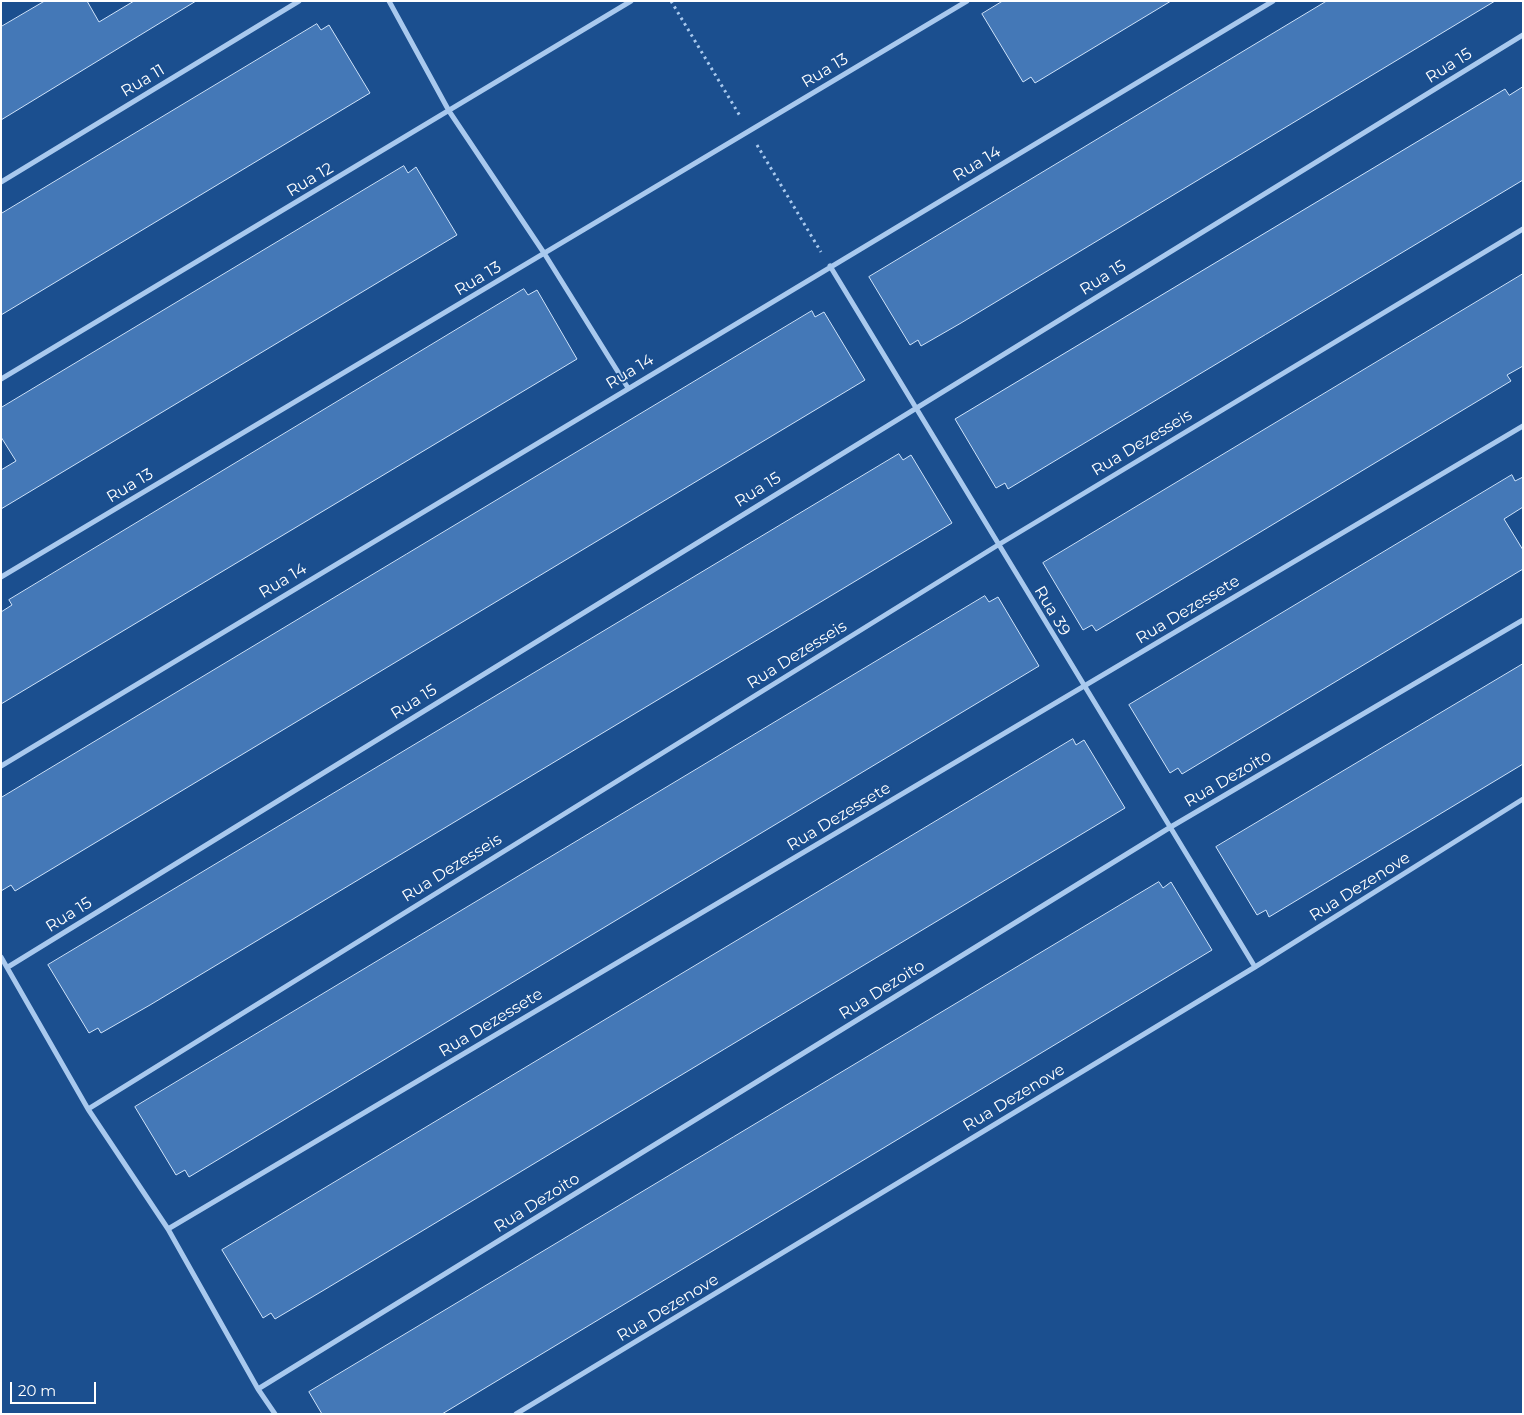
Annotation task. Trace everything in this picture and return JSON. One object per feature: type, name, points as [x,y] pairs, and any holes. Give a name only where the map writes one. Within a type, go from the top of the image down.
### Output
[{"type":"street","name":"Rua 11","points":[[1,182],[299,1]]},
{"type":"street","points":[[389,1],[448,111],[544,253],[628,388]]},
{"type":"street","name":"Rua 12","points":[[1,380],[631,1]]},
{"type":"street","name":"Rua 13","points":[[1,578],[967,1]]},
{"type":"street","name":"Rua 14","points":[[1,766],[1273,1]]},
{"type":"street","name":"Rua 15","points":[[8,967],[1523,35]]},
{"type":"street","name":"Rua Dezesseis","points":[[88,1109],[998,545],[1523,229]]},
{"type":"street","name":"Rua 39","points":[[830,266],[1169,828],[1256,967]]},
{"type":"street","name":"Rua Dezessete","points":[[168,1229],[1523,426]]},
{"type":"street","name":"Rua Dezoito","points":[[258,1389],[1169,828],[1523,620]]},
{"type":"street","name":"Rua Dezenove","points":[[516,1414],[1256,967],[1523,799]]},
{"type":"street","points":[[1,956],[88,1109],[168,1229],[258,1389],[275,1414]]},
{"type":"building","points":[[45,1],[87,1],[99,22],[134,1],[196,1],[1,120],[1,27]]},
{"type":"building","points":[[1003,1],[1171,1],[1035,83],[1031,77],[1023,82],[982,14]]},
{"type":"building","points":[[1327,1],[1495,1],[961,323],[921,346],[918,340],[910,345],[869,277]]},
{"type":"building","points":[[317,24],[321,30],[329,25],[370,93],[1,315],[1,214]]},
{"type":"building","points":[[1523,87],[1523,180],[1008,489],[1005,483],[996,488],[955,419],[1505,89],[1509,95]]},
{"type":"building","points":[[404,166],[408,173],[416,167],[457,235],[1,509],[1,470],[16,461],[1,437],[1,408]]},
{"type":"building","points":[[1523,274],[1523,366],[1507,375],[1511,381],[1096,631],[1092,625],[1083,630],[1043,563]]},
{"type":"building","points":[[524,289],[528,295],[537,290],[577,359],[1,704],[1,612],[12,605],[9,600]]},
{"type":"building","points":[[812,311],[815,317],[824,312],[865,380],[15,891],[11,885],[1,891],[1,798]]},
{"type":"building","points":[[899,454],[903,460],[911,455],[952,523],[150,1005],[101,1033],[98,1028],[89,1033],[48,965]]},
{"type":"building","points":[[1512,475],[1515,481],[1523,477],[1523,507],[1504,519],[1523,550],[1523,569],[1182,774],[1178,768],[1170,773],[1129,705]]},
{"type":"building","points":[[985,596],[989,602],[998,597],[1039,666],[189,1177],[185,1170],[176,1175],[135,1107]]},
{"type":"building","points":[[1523,664],[1523,764],[1269,917],[1266,910],[1257,915],[1216,847]]},
{"type":"building","points":[[1073,739],[1076,745],[1084,740],[1125,808],[275,1319],[271,1313],[263,1318],[222,1250]]},
{"type":"building","points":[[1159,882],[1163,888],[1171,882],[1212,950],[442,1414],[322,1414],[309,1392]]}]
